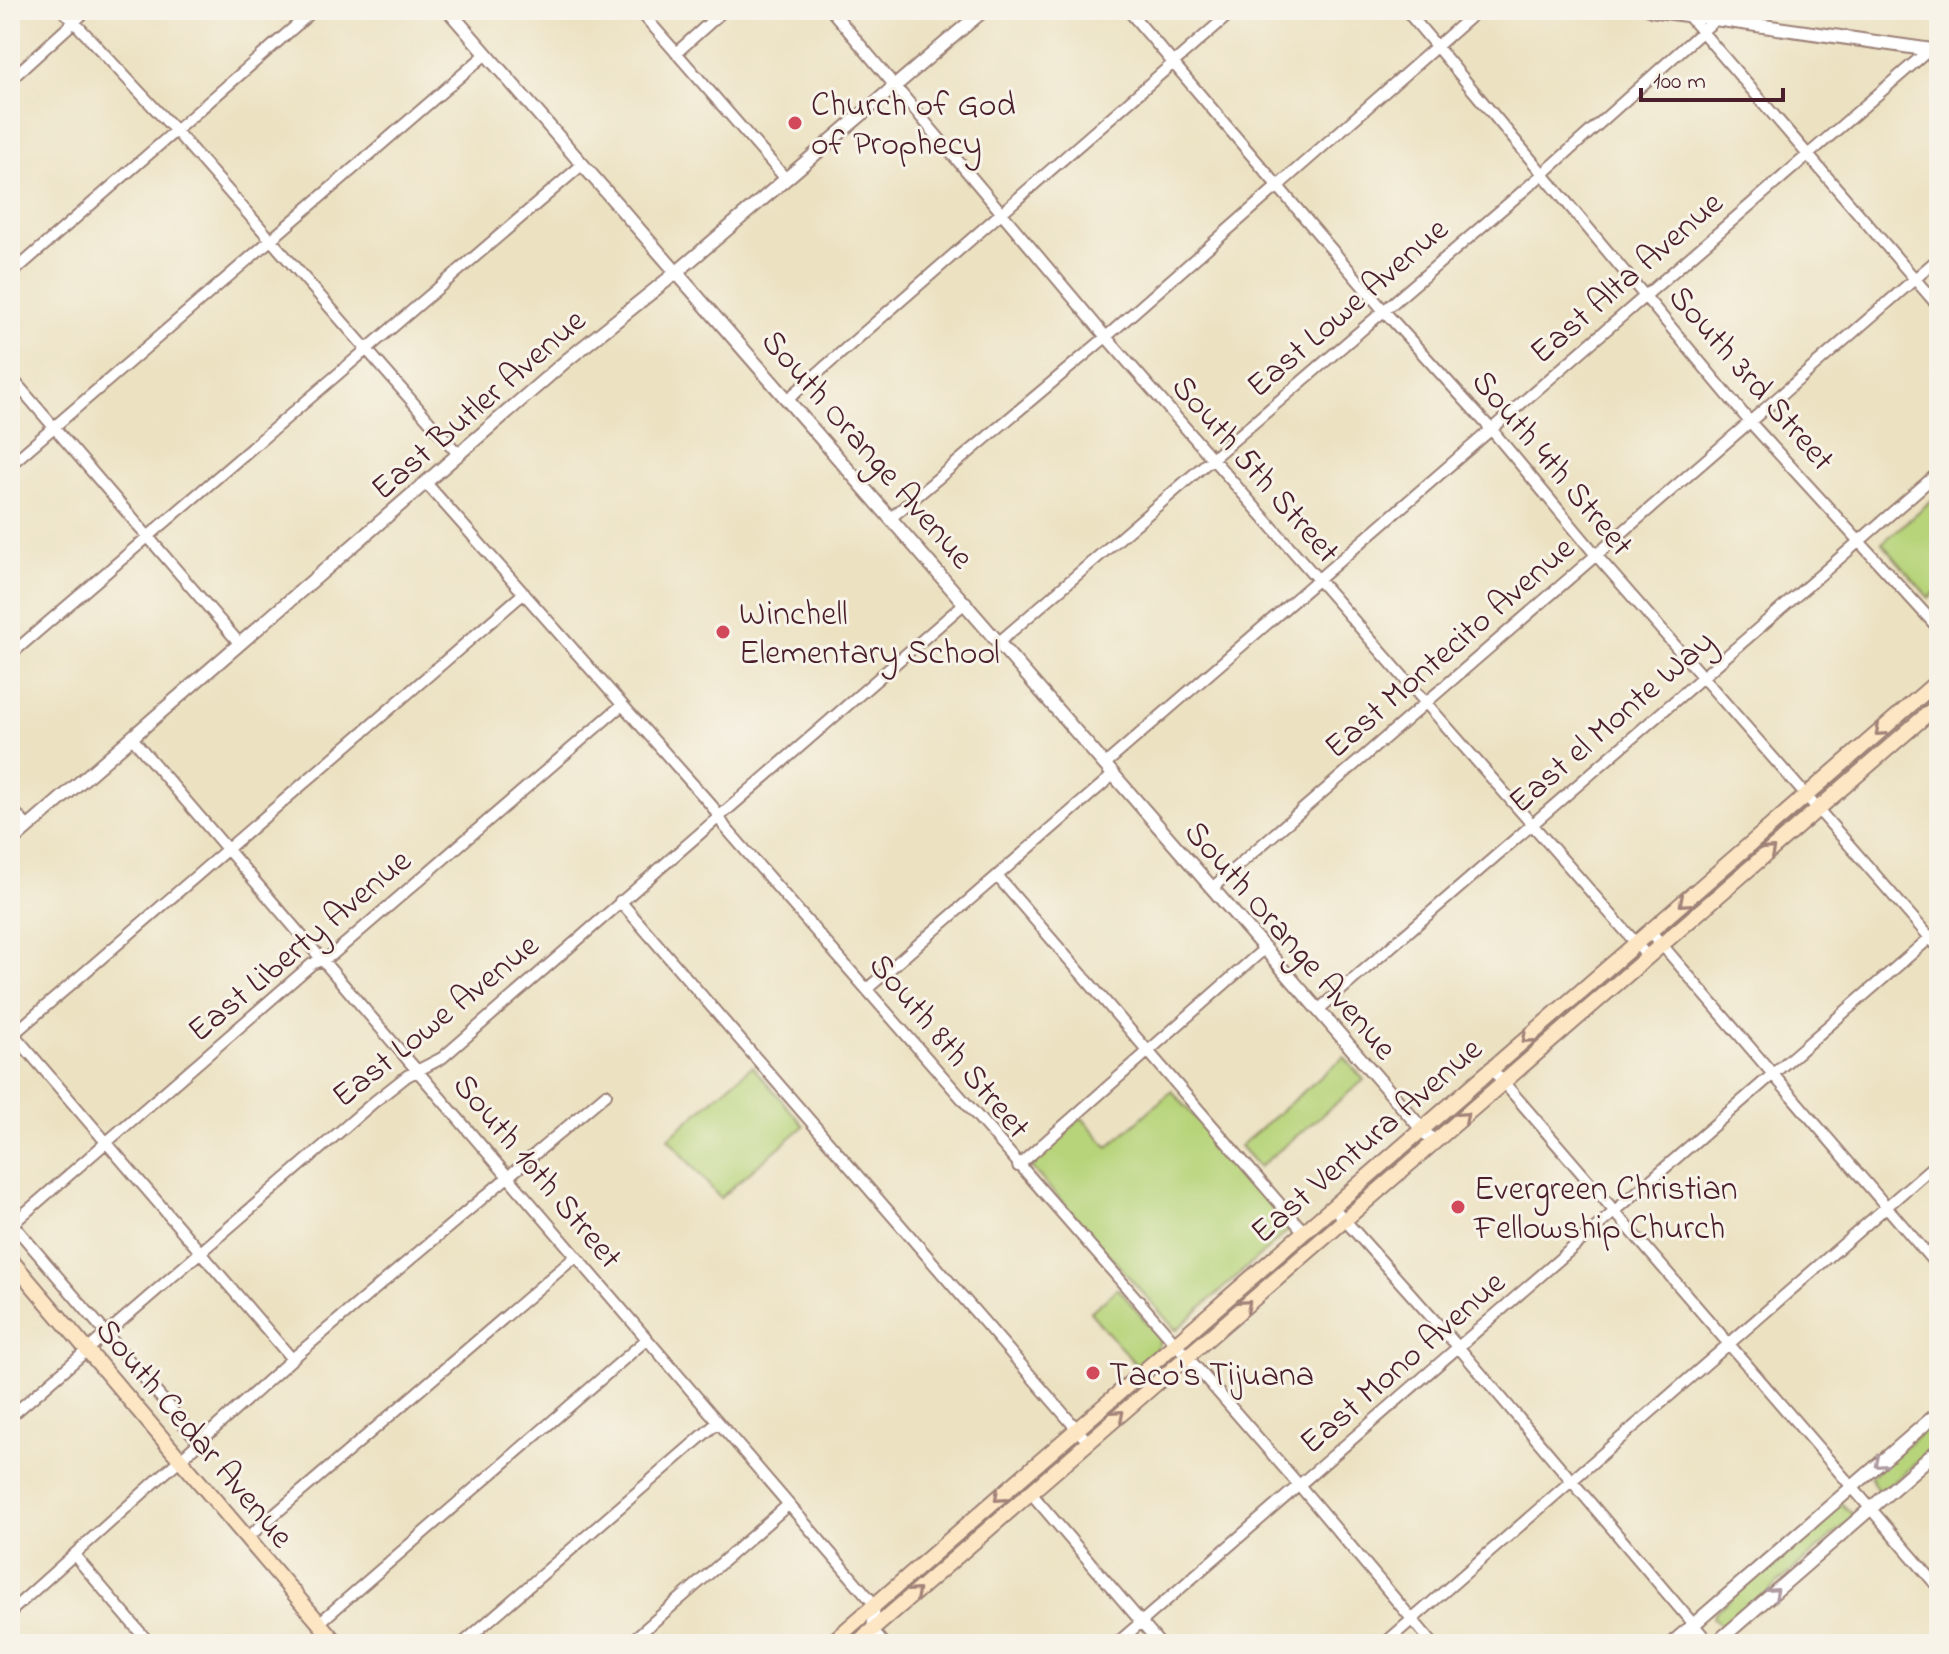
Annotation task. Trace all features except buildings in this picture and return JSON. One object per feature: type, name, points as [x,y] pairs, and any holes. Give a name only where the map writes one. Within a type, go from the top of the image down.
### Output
[{"type":"main road","name":"East Ventura Avenue","points":[[830,1644],[1939,680]]},
{"type":"main road","name":"East Ventura Avenue","points":[[856,1644],[1939,704]]},
{"type":"main road","name":"South Cedar Avenue","points":[[10,1259],[337,1644]]},
{"type":"street","points":[[63,10],[174,129],[459,455]]},
{"type":"street","points":[[10,80],[87,10]]},
{"type":"street","points":[[10,275],[314,10]]},
{"type":"street","name":"South Orange Avenue","points":[[448,10],[1434,1143]]},
{"type":"street","points":[[639,10],[786,179]]},
{"type":"street","points":[[676,53],[724,10]]},
{"type":"street","name":"South 5th Street","points":[[831,10],[1106,337],[1530,826],[1648,957]]},
{"type":"street","name":"East Butler Avenue","points":[[10,843],[567,360],[677,272],[984,10]]},
{"type":"street","name":"South 4th Street","points":[[1128,10],[1702,677],[1934,934],[1939,948]]},
{"type":"street","points":[[788,399],[1234,10]]},
{"type":"street","name":"South 3rd Street","points":[[1406,10],[1750,422],[1939,629]]},
{"type":"street","points":[[892,517],[1106,337],[1478,10]]},
{"type":"street","points":[[1651,10],[1934,50]]},
{"type":"street","name":"East Lowe Avenue","points":[[999,642],[1544,173],[1726,10]]},
{"type":"street","points":[[1686,14],[1939,307]]},
{"type":"street","name":"East Alta Avenue","points":[[867,989],[997,876],[1318,579],[1806,156],[1934,50]]},
{"type":"street","points":[[10,465],[486,54]]},
{"type":"street","points":[[10,655],[583,164]]},
{"type":"street","name":"East Montecito Avenue","points":[[1212,888],[1939,258]]},
{"type":"street","points":[[10,376],[240,644]]},
{"type":"street","name":"East el Monte Way","points":[[1318,1010],[1939,472]]},
{"type":"street","name":"South 8th Street","points":[[426,483],[719,816],[1433,1644]]},
{"type":"street","points":[[292,1359],[11,1034],[524,593]]},
{"type":"street","name":"East Lowe Avenue","points":[[10,1417],[374,1102],[418,1070],[442,1058],[966,602]]},
{"type":"street","name":"East Liberty Avenue","points":[[11,1224],[322,959],[332,955],[622,705]]},
{"type":"street","name":"South 10th Street","points":[[132,738],[875,1605]]},
{"type":"street","points":[[10,807],[28,827]]},
{"type":"street","points":[[997,876],[1304,1232]]},
{"type":"street","points":[[620,901],[1088,1442]]},
{"type":"street","points":[[1651,932],[1939,1268]]},
{"type":"street","name":"East Mono Avenue","points":[[1116,1644],[1460,1349],[1934,934]]},
{"type":"street","points":[[1018,1166],[1264,949]]},
{"type":"street","points":[[1492,1069],[1939,1588]]},
{"type":"street","points":[[10,1612],[292,1359],[506,1175],[606,1094]]},
{"type":"street","points":[[1384,1644],[1939,1161]]},
{"type":"street","points":[[1333,1207],[1460,1349],[1712,1644],[1939,1449]]},
{"type":"street","points":[[11,1224],[198,1441]]},
{"type":"street","points":[[247,1538],[575,1257]]},
{"type":"street","points":[[319,1623],[646,1340]]},
{"type":"street","points":[[1671,1644],[1939,1412]]},
{"type":"street","points":[[462,1644],[717,1423]]},
{"type":"street","points":[[1030,1492],[1160,1644]]},
{"type":"street","points":[[628,1644],[788,1505]]},
{"type":"street","points":[[75,1556],[150,1644]]},
{"type":"street","points":[[875,1605],[872,1630],[884,1644]]},
{"type":"green space","points":[[1939,494],[1939,589],[1929,598],[1882,543]]},
{"type":"green space","points":[[1344,1057],[1364,1080],[1259,1167],[1240,1146]]},
{"type":"green space","points":[[752,1066],[804,1126],[720,1198],[668,1138]]},
{"type":"green space","points":[[1172,1091],[1291,1228],[1176,1330],[1031,1167],[1033,1160],[1082,1118],[1108,1147]]},
{"type":"green space","points":[[1118,1288],[1160,1339],[1158,1347],[1136,1365],[1090,1312]]},
{"type":"green space","points":[[1939,1417],[1939,1443],[1882,1492],[1878,1491],[1870,1477]]},
{"type":"green space","points":[[1841,1503],[1852,1514],[1852,1519],[1725,1629],[1713,1618],[1715,1612]]},
{"type":"place","name":"Church of God of Prophecy","points":[[795,123]]},
{"type":"place","name":"Winchell Elementary School","points":[[723,632]]},
{"type":"place","name":"Evergreen Christian Fellowship Church","points":[[1458,1207]]},
{"type":"place","name":"Taco's Tijuana","points":[[1093,1373]]}]
